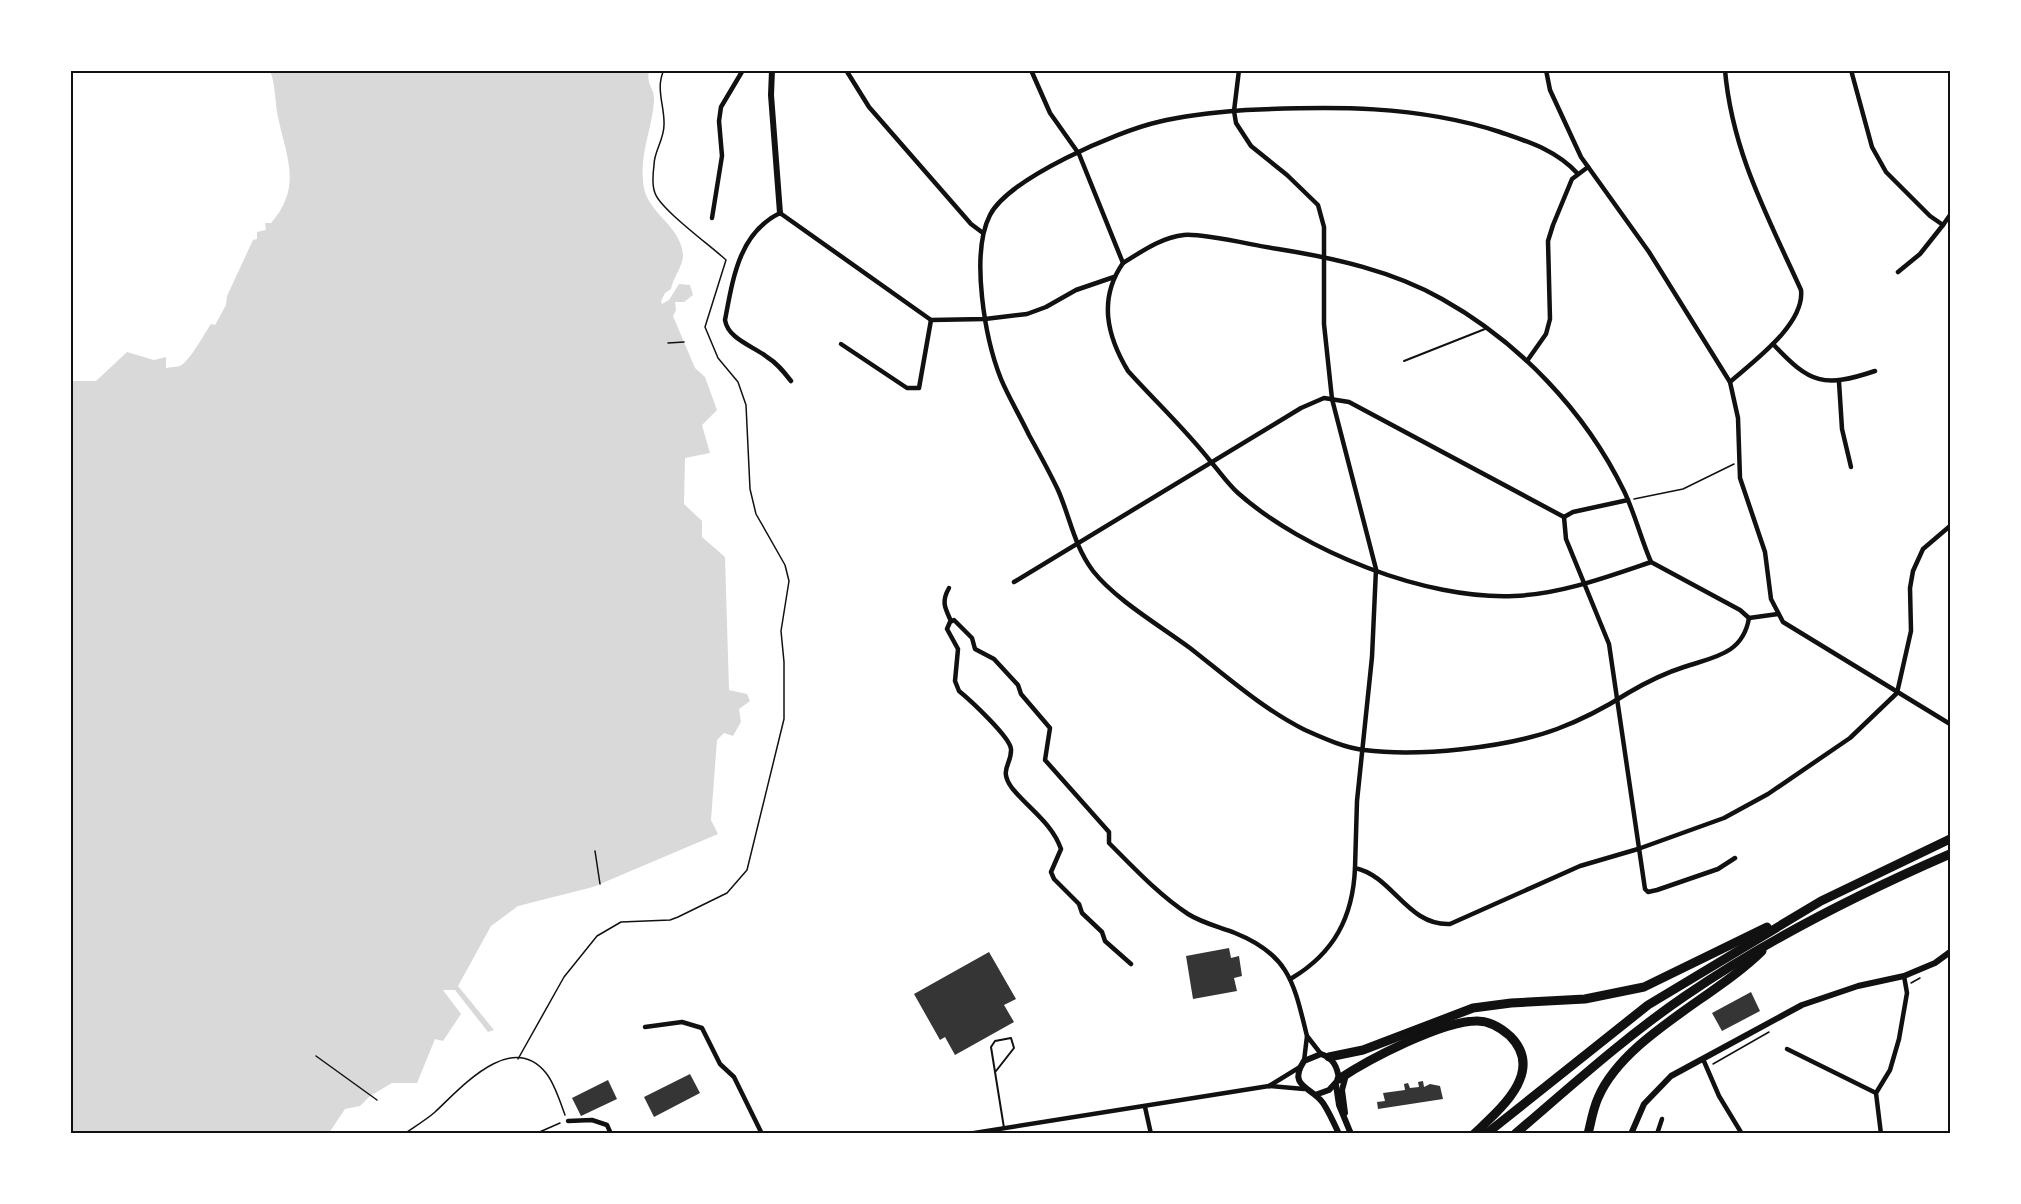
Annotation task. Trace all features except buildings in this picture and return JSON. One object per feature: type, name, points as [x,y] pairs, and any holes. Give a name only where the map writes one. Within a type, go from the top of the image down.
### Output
[{"type":"highway","points":[[1325,1055],[1363,1050],[1473,1008],[1510,1003],[1585,999],[1644,987],[1950,839]]},
{"type":"highway","points":[[1515,1134],[1612,1051],[1685,996],[1774,939],[1881,884],[1950,854]]},
{"type":"highway","points":[[1486,1134],[1648,1005],[1821,901]]},
{"type":"highway","points":[[1588,1134],[1598,1097],[1617,1068],[1661,1028],[1747,966],[1774,939]]},
{"type":"highway","points":[[1340,1079],[1360,1065],[1444,1028],[1478,1021],[1494,1025],[1515,1042],[1521,1052],[1522,1066],[1517,1086],[1508,1102],[1474,1134]]},
{"type":"street","points":[[712,218],[722,156],[719,121],[721,107],[743,70]]},
{"type":"street","points":[[772,70],[771,95],[780,213]]},
{"type":"street","points":[[846,70],[869,107],[965,217],[983,233]]},
{"type":"street","points":[[1031,70],[1050,113],[1079,154],[1123,263]]},
{"type":"street","points":[[1239,70],[1234,111],[1236,123],[1251,147],[1287,175],[1318,205],[1324,227],[1326,256],[1324,324],[1332,399],[1376,569],[1372,657],[1356,801],[1355,868],[1349,910],[1342,928],[1320,958],[1292,978]]},
{"type":"street","points":[[1546,70],[1550,90],[1588,167],[1648,252],[1730,382],[1738,418],[1740,478],[1764,552],[1771,599],[1778,614],[1783,622],[1800,635],[1950,724]]},
{"type":"street","points":[[1725,70],[1732,119],[1746,170],[1801,290],[1800,306],[1773,344],[1730,382]]},
{"type":"street","points":[[1851,70],[1872,147],[1886,172],[1930,216],[1943,225]]},
{"type":"street","points":[[1577,173],[1566,161],[1540,145],[1441,116],[1400,111],[1319,107],[1234,111],[1158,122],[1123,132],[1030,178],[1005,195],[991,212],[983,233],[980,269],[985,319],[1000,377],[1058,491],[1077,545],[1094,572],[1111,588],[1241,689],[1307,730],[1362,750],[1442,751],[1497,743],[1555,730],[1671,671],[1713,659],[1733,649],[1743,636],[1749,618]]},
{"type":"street","points":[[1527,361],[1546,334],[1550,319],[1548,241],[1565,194],[1577,173],[1588,167]]},
{"type":"street","points":[[780,213],[931,320],[985,319],[1027,314],[1076,290],[1114,277]]},
{"type":"street","points":[[780,213],[769,218],[749,237],[725,320],[726,327],[734,335],[767,356],[791,381]]},
{"type":"street","points":[[1898,272],[1920,254],[1950,215]]},
{"type":"street","points":[[1651,562],[1583,583],[1526,594],[1487,595],[1412,581],[1324,550],[1299,536],[1238,493],[1128,371],[1118,355],[1107,323],[1109,293],[1114,277],[1123,263],[1160,243],[1185,234],[1326,256],[1383,274],[1441,298],[1488,328],[1527,361],[1559,393],[1601,452],[1628,500],[1651,562],[1740,610],[1749,618],[1778,614]]},
{"type":"street","points":[[841,344],[908,388],[919,388],[931,320]]},
{"type":"street","points":[[1773,344],[1786,358],[1810,376],[1822,381],[1839,382],[1875,371]]},
{"type":"street","points":[[1839,382],[1842,429],[1851,466]]},
{"type":"street","points":[[1014,582],[1316,400],[1332,399],[1349,402],[1564,517]]},
{"type":"street","points":[[1564,517],[1573,512],[1628,500]]},
{"type":"street","points":[[1564,517],[1566,539],[1609,644],[1638,849],[1647,892],[1719,869],[1735,858]]},
{"type":"street","points":[[1355,868],[1367,871],[1425,920],[1450,924],[1580,866],[1702,827],[1768,794],[1850,738],[1897,693],[1911,631],[1910,588],[1913,571],[1923,549],[1950,526]]},
{"type":"street","points":[[949,588],[944,597],[944,609],[951,621],[966,630],[975,649],[994,659],[1050,728],[1046,760],[1109,832],[1109,843],[1156,889],[1190,915],[1258,942],[1278,960],[1292,978],[1307,1036],[1300,1081],[1304,1089]]},
{"type":"street","points":[[951,621],[947,629],[958,649],[955,681],[960,691],[1005,737],[1011,749],[1006,777],[1012,788],[1056,834],[1061,849],[1051,872],[1054,879],[1079,904],[1083,913],[1102,932],[1106,941],[1131,964]]},
{"type":"street","points":[[1631,1134],[1644,1104],[1671,1076],[1802,1005],[1858,986],[1904,976],[1935,963],[1950,952]]},
{"type":"street","points":[[1881,1134],[1876,1093],[1890,1070],[1899,1039],[1907,993],[1904,976]]},
{"type":"street","points":[[645,1027],[682,1022],[702,1028],[720,1064],[734,1077],[762,1134]]},
{"type":"street","points":[[1307,1036],[1335,1064],[1342,1090],[1345,1120]]},
{"type":"street","points":[[1787,1049],[1876,1093]]},
{"type":"street","points":[[1269,1086],[1302,1064],[1325,1055]]},
{"type":"street","points":[[1703,1059],[1719,1096],[1742,1134]]},
{"type":"street","points":[[1315,1095],[1340,1079]]},
{"type":"street","points":[[1340,1079],[1335,1092],[1351,1134]]},
{"type":"street","points":[[968,1134],[1269,1086],[1304,1089],[1315,1095],[1322,1101],[1339,1134]]},
{"type":"street","points":[[1145,1107],[1151,1134]]},
{"type":"street","points":[[1657,1134],[1662,1119]]},
{"type":"street","points":[[568,1121],[592,1120],[607,1125],[610,1134]]},
{"type":"lane","points":[[1404,361],[1488,328]]},
{"type":"lane","points":[[996,1071],[1014,1048],[1011,1038],[995,1041],[991,1047],[1004,1128]]},
{"type":"path","points":[[518,1059],[564,977],[597,936],[621,922],[670,920],[717,900],[728,893],[742,877],[753,852],[784,719],[784,662],[781,631],[789,581],[785,565],[771,545],[754,506],[750,489],[746,405],[738,382],[718,358],[705,327],[726,260],[666,209],[655,194],[654,164],[664,135],[665,116],[659,87],[664,70]]},
{"type":"path","points":[[669,343],[684,342]]},
{"type":"path","points":[[1628,500],[1683,489],[1739,462]]},
{"type":"path","points":[[594,851],[600,884]]},
{"type":"path","points":[[1906,985],[1922,976]]},
{"type":"path","points":[[1707,1068],[1767,1034],[1776,1026]]},
{"type":"path","points":[[316,1056],[377,1101]]},
{"type":"path","points":[[404,1134],[433,1114],[484,1066],[518,1059],[525,1059],[546,1072],[568,1121],[535,1134]]},
{"type":"shaded area","points":[[270,71],[649,71],[654,101],[644,154],[644,188],[652,205],[677,236],[683,255],[671,289],[665,293],[661,301],[662,304],[669,300],[679,284],[690,285],[693,295],[684,302],[675,302],[676,310],[673,316],[695,368],[705,377],[717,410],[702,425],[710,453],[685,458],[684,504],[702,521],[702,537],[725,557],[729,690],[747,694],[750,701],[739,709],[741,722],[733,736],[724,733],[717,740],[711,820],[718,834],[593,887],[518,906],[491,926],[458,986],[494,1030],[488,1032],[455,990],[443,990],[461,1014],[443,1041],[435,1039],[417,1083],[392,1083],[370,1096],[360,1106],[345,1109],[329,1133],[71,1133],[70,381],[96,381],[127,352],[154,360],[166,357],[166,368],[180,366],[192,353],[211,324],[215,325],[226,305],[227,296],[253,240],[257,239],[257,232],[266,230],[265,223],[271,223],[281,209],[290,183]]}]
